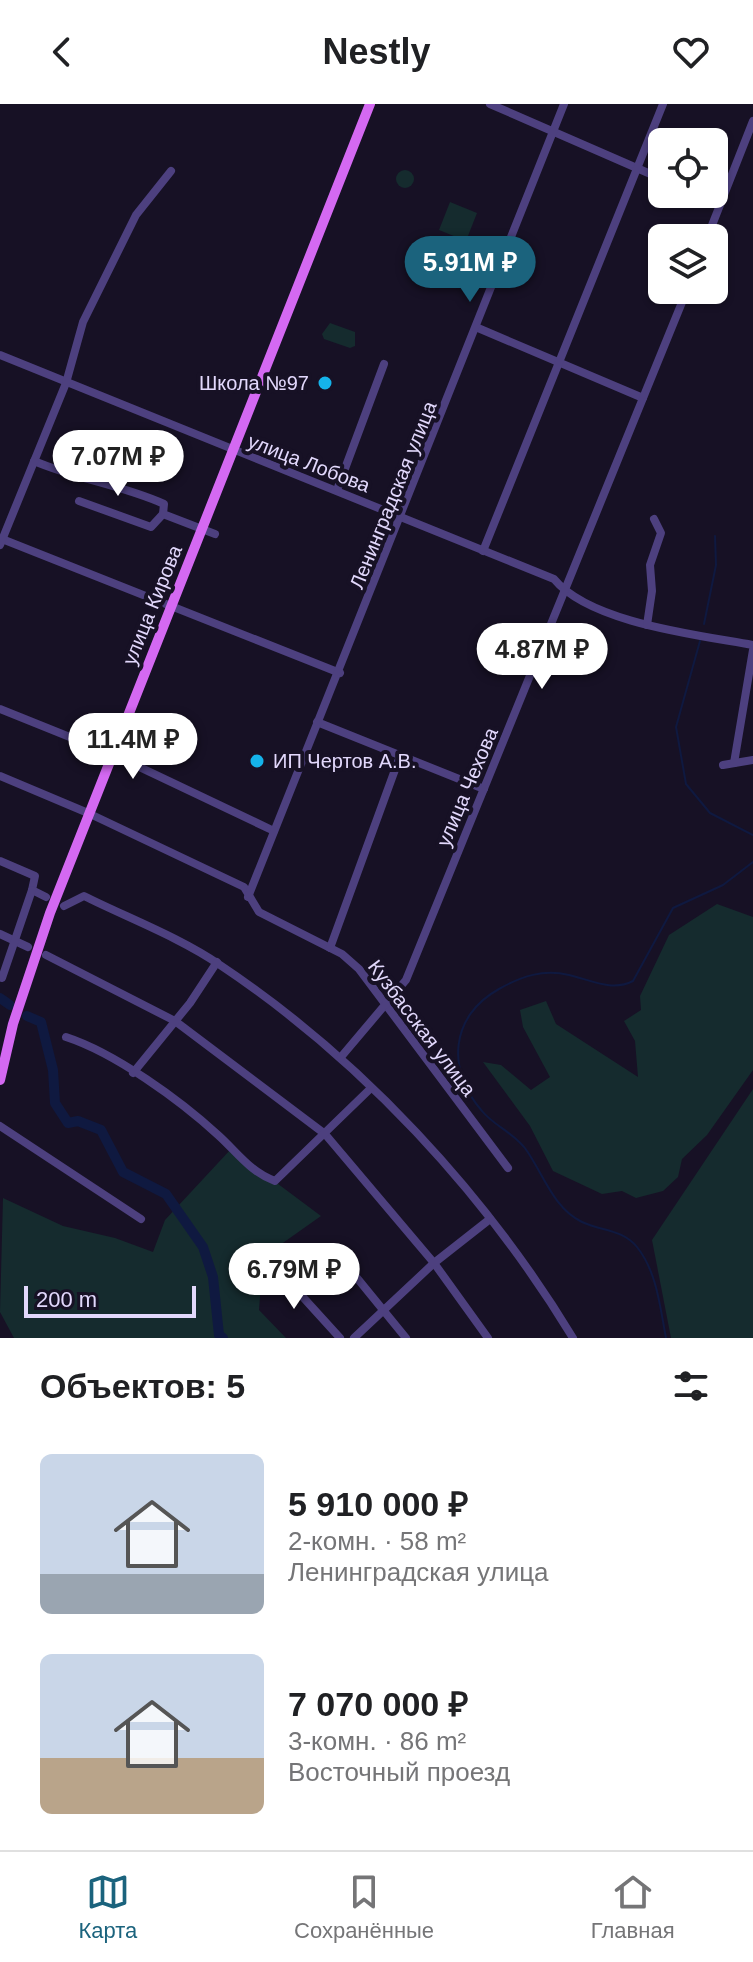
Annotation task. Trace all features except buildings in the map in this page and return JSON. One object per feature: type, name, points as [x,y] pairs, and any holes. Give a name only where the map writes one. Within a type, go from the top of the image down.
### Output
[{"type":"main road","name":"улица Кирова","points":[[0,1080],[31,969],[88,813],[370,104]]},
{"type":"street","points":[[490,104],[552,134],[648,173]]},
{"type":"street","name":"Ленинградская улица","points":[[248,897],[478,328],[564,104]]},
{"type":"street","points":[[483,551],[635,167],[663,104]]},
{"type":"street","points":[[728,184],[753,121]]},
{"type":"street","points":[[171,171],[136,215],[83,322],[66,383],[1,542],[340,673]]},
{"type":"street","name":"улица Чехова","points":[[341,1057],[406,980],[681,304]]},
{"type":"street","points":[[478,328],[643,398]]},
{"type":"street","name":"улица Лобова","points":[[0,355],[554,579],[566,593],[647,625],[753,647]]},
{"type":"street","points":[[337,490],[384,364]]},
{"type":"street","points":[[34,461],[70,476],[164,504],[163,514],[151,527],[79,501]]},
{"type":"street","points":[[163,514],[215,534]]},
{"type":"street","points":[[647,625],[652,591],[650,565],[661,533],[654,519]]},
{"type":"street","points":[[734,763],[753,647]]},
{"type":"street","points":[[0,709],[112,754],[274,831]]},
{"type":"street","points":[[317,722],[484,789]]},
{"type":"street","points":[[330,948],[400,756]]},
{"type":"street","points":[[723,765],[753,760]]},
{"type":"street","name":"Кузбасская улица","points":[[0,776],[88,813],[244,887],[259,912],[330,948],[359,969],[508,1168]]},
{"type":"street","points":[[0,861],[35,876],[2,978]]},
{"type":"street","points":[[32,890],[46,897]]},
{"type":"street","points":[[64,906],[84,896],[217,962],[341,1057],[490,1219],[573,1338]]},
{"type":"street","points":[[0,934],[28,947]]},
{"type":"street","points":[[46,955],[175,1021],[325,1134],[434,1263],[488,1338]]},
{"type":"street","points":[[133,1073],[217,962]]},
{"type":"street","points":[[66,1037],[133,1073],[219,1135],[257,1175],[275,1181],[370,1089]]},
{"type":"street","points":[[0,1126],[141,1219]]},
{"type":"street","points":[[354,1338],[434,1263],[490,1219]]},
{"type":"street","points":[[335,1251],[387,1310],[406,1338]]},
{"type":"street","points":[[271,1262],[340,1338]]},
{"type":"green space","points":[[401,170],[409,170],[414,179],[412,186],[401,188],[396,183],[396,175]]},
{"type":"green space","points":[[450,202],[477,213],[466,241],[439,230]]},
{"type":"green space","points":[[330,323],[355,332],[355,346],[350,348],[324,339],[322,334]]},
{"type":"green space","points":[[717,904],[753,917],[753,1070],[707,1135],[682,1159],[678,1177],[663,1191],[636,1198],[622,1191],[602,1194],[553,1171],[530,1126],[483,1062],[501,1065],[531,1090],[550,1077],[523,1027],[520,1010],[546,1001],[556,1024],[638,1077],[635,1041],[624,1021],[641,1010],[640,996],[669,935]]},
{"type":"green space","points":[[753,1089],[753,1338],[671,1338],[652,1240]]},
{"type":"green space","points":[[231,1149],[321,1216],[263,1257],[259,1310],[286,1338],[14,1338],[0,1312],[3,1198],[63,1226],[115,1238],[153,1252],[165,1220]]},
{"type":"waterway","points":[[704,624],[716,565],[715,536]]},
{"type":"waterway","points":[[700,641],[676,727],[686,784],[710,813],[753,835]]},
{"type":"waterway","points":[[666,1338],[653,1279],[637,1247],[618,1234],[582,1222],[564,1209],[522,1145],[487,1116],[470,1095],[459,1062],[459,1045],[463,1029],[483,1000],[524,977],[550,973],[609,985],[633,981],[673,908],[723,885],[753,862]]},
{"type":"waterway","points":[[0,998],[10,1005]]},
{"type":"waterway","points":[[27,1016],[41,1022],[53,1070],[55,1103],[68,1123],[78,1121],[101,1130],[123,1172],[166,1194],[203,1247],[213,1277],[219,1335],[223,1338]]},
{"type":"place","name":"Школа №97","points":[[325,383]]},
{"type":"place","name":"ИП Чертов А.В.","points":[[257,761]]}]
